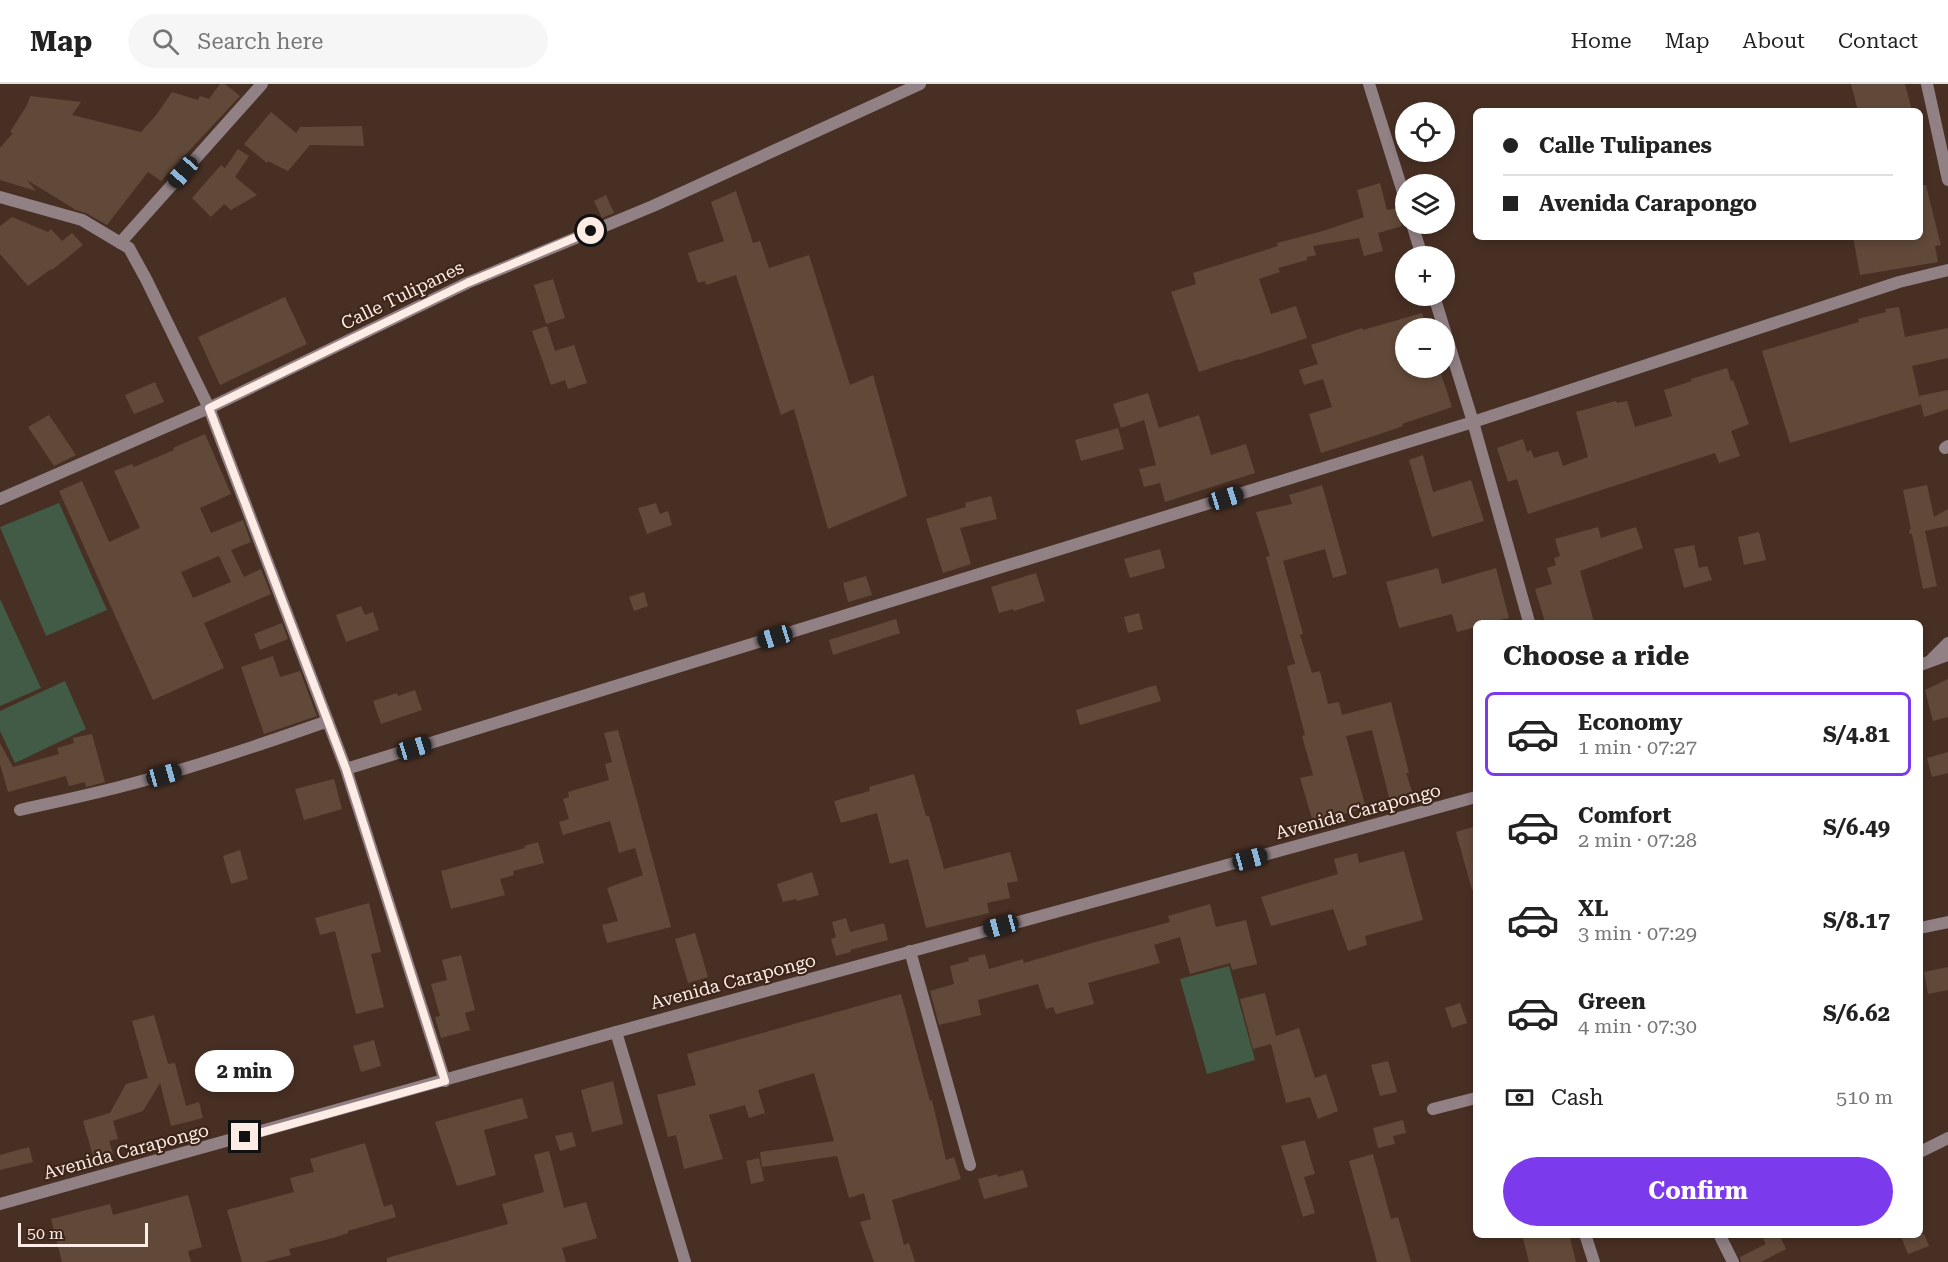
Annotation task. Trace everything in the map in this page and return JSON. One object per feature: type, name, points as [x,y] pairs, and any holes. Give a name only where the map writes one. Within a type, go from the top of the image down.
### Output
[{"type":"street","points":[[120,243],[262,84]]},
{"type":"street","name":"Calle Tulipanes","points":[[0,499],[209,408],[467,283],[653,206],[920,84]]},
{"type":"street","points":[[1369,84],[1397,174]]},
{"type":"street","points":[[1927,84],[1948,180]]},
{"type":"street","points":[[0,197],[75,217],[129,248],[146,279],[209,408],[346,769],[445,1081]]},
{"type":"street","points":[[346,769],[1473,422],[1899,282],[1948,270]]},
{"type":"street","points":[[1437,306],[1473,422],[1528,620]]},
{"type":"street","points":[[1924,663],[1948,643]]},
{"type":"street","points":[[1924,663],[1948,655]]},
{"type":"street","points":[[21,810],[175,772],[328,721]]},
{"type":"street","name":"Avenida Carapongo","points":[[0,1204],[616,1032],[1473,798]]},
{"type":"street","points":[[1923,927],[1948,922]]},
{"type":"street","points":[[910,951],[970,1165]]},
{"type":"street","points":[[616,1032],[685,1262]]},
{"type":"street","points":[[1433,1109],[1473,1099]]},
{"type":"street","points":[[1923,1150],[1948,1138]]},
{"type":"street","points":[[1586,1238],[1594,1262]]},
{"type":"street","points":[[1725,1238],[1733,1262]]},
{"type":"green space","points":[[59,503],[107,610],[46,636],[0,527]]},
{"type":"green space","points":[[0,599],[41,688],[0,706]]},
{"type":"green space","points":[[65,681],[86,729],[15,763],[0,731],[0,711]]},
{"type":"green space","points":[[1229,966],[1255,1060],[1207,1074],[1180,979]]},
{"type":"building","points":[[220,84],[225,84],[240,96],[161,181],[148,172],[107,225],[76,210],[27,180],[36,191],[0,180],[0,148],[13,133],[10,132],[30,96],[81,102],[72,115],[141,132],[172,92],[198,100],[200,96],[209,99]]},
{"type":"building","points":[[1851,84],[1905,84],[1911,108],[1857,108]]},
{"type":"building","points":[[271,112],[296,133],[300,127],[362,126],[364,146],[310,145],[288,171],[268,161],[267,163],[244,144]]},
{"type":"building","points":[[238,149],[249,156],[235,177],[257,195],[231,210],[224,204],[211,217],[192,198],[221,165],[225,168]]},
{"type":"building","points":[[1380,183],[1387,210],[1395,208],[1395,228],[1378,233],[1383,251],[1364,256],[1359,238],[1313,246],[1316,255],[1307,257],[1307,260],[1278,268],[1280,272],[1259,279],[1271,314],[1296,306],[1307,338],[1199,372],[1171,292],[1196,284],[1193,273],[1278,246],[1277,243],[1364,217],[1357,190]]},
{"type":"building","points":[[1923,185],[1926,185],[1941,245],[1935,246],[1938,262],[1860,275],[1854,240],[1923,240]]},
{"type":"building","points":[[736,191],[753,243],[760,241],[769,268],[809,255],[850,385],[873,375],[907,496],[828,529],[794,409],[781,415],[736,275],[706,285],[705,281],[698,283],[688,253],[724,241],[711,202]]},
{"type":"building","points":[[606,195],[614,213],[602,218],[594,201]]},
{"type":"building","points":[[12,217],[48,232],[51,229],[62,241],[72,233],[83,245],[28,286],[0,254],[0,226]]},
{"type":"building","points":[[553,279],[565,318],[546,324],[534,285]]},
{"type":"building","points":[[285,297],[307,344],[220,385],[198,337]]},
{"type":"building","points":[[1899,307],[1905,337],[1948,328],[1948,358],[1912,366],[1921,404],[1790,443],[1762,351],[1859,322],[1858,319],[1886,312],[1885,309]]},
{"type":"building","points":[[1422,313],[1424,318],[1405,318]]},
{"type":"building","points":[[1395,321],[1395,378],[1442,378],[1452,407],[1321,453],[1309,414],[1332,407],[1323,379],[1304,385],[1299,370],[1318,364],[1311,345],[1362,328],[1363,330]]},
{"type":"building","points":[[547,326],[555,351],[574,345],[587,383],[568,389],[565,380],[551,385],[532,331]]},
{"type":"building","points":[[1727,368],[1749,424],[1731,431],[1740,456],[1719,463],[1715,453],[1528,514],[1517,479],[1508,482],[1497,448],[1523,439],[1527,452],[1531,450],[1534,458],[1558,451],[1563,466],[1588,457],[1576,412],[1616,401],[1617,403],[1627,401],[1635,427],[1672,416],[1664,390]]},
{"type":"building","points":[[155,382],[164,402],[134,414],[125,395]]},
{"type":"building","points":[[1948,390],[1948,409],[1924,417],[1919,396]]},
{"type":"building","points":[[1148,393],[1159,428],[1199,415],[1211,455],[1246,444],[1255,473],[1165,502],[1160,483],[1144,487],[1139,469],[1156,465],[1144,420],[1121,428],[1113,404]]},
{"type":"building","points":[[49,415],[76,455],[54,466],[28,427]]},
{"type":"building","points":[[1118,428],[1124,449],[1081,461],[1075,440]]},
{"type":"building","points":[[205,434],[231,494],[200,508],[211,533],[243,520],[251,542],[231,550],[244,577],[261,569],[271,594],[204,623],[224,668],[153,700],[59,491],[82,481],[109,542],[140,528],[114,471],[132,464],[134,467],[174,450],[173,448]],"holes":[[[219,556],[231,582],[193,598],[181,572]]]},
{"type":"building","points":[[1423,455],[1433,492],[1471,480],[1484,521],[1432,537],[1409,460]]},
{"type":"building","points":[[1322,485],[1347,574],[1333,578],[1325,549],[1283,561],[1303,634],[1300,635],[1312,673],[1320,671],[1328,704],[1339,702],[1342,715],[1391,702],[1409,773],[1406,773],[1413,794],[1390,801],[1372,730],[1346,736],[1366,808],[1313,822],[1300,778],[1313,775],[1287,666],[1295,664],[1266,557],[1270,556],[1256,512],[1292,504],[1289,495]]},
{"type":"building","points":[[1927,485],[1934,517],[1948,509],[1948,526],[1925,531],[1937,586],[1923,589],[1912,534],[1909,530],[1911,529],[1903,490]]},
{"type":"building","points":[[991,496],[997,519],[960,528],[971,564],[943,573],[926,519],[966,507],[965,503]]},
{"type":"building","points":[[656,503],[660,514],[668,511],[672,525],[647,534],[638,508]]},
{"type":"building","points":[[1598,527],[1601,538],[1636,527],[1643,548],[1580,571],[1593,620],[1544,620],[1535,589],[1552,584],[1547,568],[1556,565],[1554,558],[1560,556],[1555,539]]},
{"type":"building","points":[[1759,532],[1766,560],[1744,565],[1738,537]]},
{"type":"building","points":[[1694,545],[1699,568],[1707,566],[1712,580],[1684,588],[1674,549]]},
{"type":"building","points":[[1160,549],[1165,568],[1130,578],[1124,559]]},
{"type":"building","points":[[1438,568],[1442,584],[1496,568],[1509,618],[1473,620],[1473,628],[1457,632],[1452,614],[1399,628],[1386,582]]},
{"type":"building","points":[[1036,573],[1045,601],[1014,611],[1013,609],[999,613],[991,587]]},
{"type":"building","points":[[866,576],[872,595],[848,602],[843,583]]},
{"type":"building","points":[[644,592],[648,606],[634,611],[629,597]]},
{"type":"building","points":[[361,606],[365,615],[373,612],[379,630],[346,642],[336,615]]},
{"type":"building","points":[[1139,613],[1143,629],[1128,633],[1124,617]]},
{"type":"building","points":[[896,619],[900,633],[833,655],[829,640]]},
{"type":"building","points":[[282,623],[288,639],[260,650],[254,634]]},
{"type":"building","points":[[273,656],[280,677],[300,671],[317,716],[264,734],[241,667]]},
{"type":"building","points":[[1948,679],[1948,717],[1933,721],[1925,690]]},
{"type":"building","points":[[1156,685],[1161,701],[1080,725],[1076,710]]},
{"type":"building","points":[[415,690],[422,710],[381,724],[373,701]]},
{"type":"building","points":[[618,730],[671,927],[607,943],[602,925],[618,921],[607,888],[643,875],[635,848],[619,853],[610,821],[563,835],[559,822],[569,819],[563,799],[569,797],[568,792],[609,780],[605,764],[612,762],[604,733]]},
{"type":"building","points":[[92,734],[105,782],[86,787],[85,782],[69,786],[66,776],[8,792],[0,764],[0,743],[13,767],[59,754],[57,748],[74,743],[73,738]]},
{"type":"building","points":[[1948,752],[1948,773],[1932,777],[1927,758]]},
{"type":"building","points":[[914,774],[944,869],[1010,852],[1018,881],[1007,883],[1010,898],[987,903],[989,913],[926,928],[908,859],[890,864],[877,813],[841,823],[834,801],[870,791],[869,787]]},
{"type":"building","points":[[334,779],[342,809],[304,820],[295,789]]},
{"type":"building","points":[[1473,827],[1473,890],[1472,890],[1456,832]]},
{"type":"building","points":[[538,842],[544,863],[513,871],[514,875],[500,879],[505,895],[451,909],[441,871],[525,848],[524,846]]},
{"type":"building","points":[[240,850],[248,879],[231,884],[223,856]]},
{"type":"building","points":[[1404,851],[1423,920],[1365,936],[1367,945],[1348,951],[1333,909],[1271,926],[1261,897],[1338,874],[1334,859],[1357,853],[1359,863]]},
{"type":"building","points":[[812,872],[819,895],[783,902],[777,884]]},
{"type":"building","points":[[369,903],[381,952],[371,954],[384,1007],[356,1014],[335,931],[320,935],[315,918]]},
{"type":"building","points":[[1210,904],[1216,927],[1246,920],[1257,964],[1232,970],[1230,963],[1190,974],[1180,937],[1154,945],[1160,963],[1088,983],[1094,1004],[1056,1014],[1053,1007],[1046,1009],[1038,984],[978,1000],[981,1015],[939,1025],[930,991],[954,984],[950,966],[985,954],[989,969],[1023,959],[1024,963],[1170,922],[1168,916]]},
{"type":"building","points":[[846,918],[850,932],[884,923],[888,940],[836,956],[831,939],[836,937],[832,922]]},
{"type":"building","points":[[695,933],[708,977],[688,983],[675,939]]},
{"type":"building","points":[[461,955],[475,1010],[465,1013],[470,1030],[441,1038],[435,1017],[440,1016],[431,984],[447,980],[442,960]]},
{"type":"building","points":[[1948,967],[1948,990],[1928,994],[1924,972]]},
{"type":"building","points":[[1265,993],[1276,1036],[1299,1028],[1315,1078],[1326,1074],[1338,1111],[1318,1119],[1310,1097],[1286,1103],[1271,1044],[1253,1049],[1240,999]]},
{"type":"building","points":[[901,994],[930,1101],[932,1100],[946,1160],[954,1157],[961,1179],[892,1200],[904,1245],[909,1243],[915,1262],[874,1262],[860,1222],[871,1219],[864,1193],[849,1198],[837,1156],[762,1167],[760,1152],[834,1141],[814,1073],[758,1090],[765,1113],[749,1118],[745,1105],[709,1115],[723,1159],[684,1169],[676,1135],[668,1137],[657,1095],[696,1085],[687,1054]]},
{"type":"building","points":[[1460,1003],[1467,1023],[1452,1028],[1445,1008]]},
{"type":"building","points":[[154,1015],[168,1064],[175,1063],[186,1106],[199,1102],[203,1118],[171,1126],[160,1083],[143,1111],[113,1121],[118,1139],[109,1141],[113,1154],[94,1159],[83,1121],[110,1113],[126,1084],[148,1078],[132,1021]]},
{"type":"building","points":[[374,1040],[381,1066],[361,1072],[353,1046]]},
{"type":"building","points":[[1388,1061],[1397,1092],[1380,1096],[1371,1065]]},
{"type":"building","points":[[613,1081],[623,1124],[592,1132],[581,1090]]},
{"type":"building","points":[[522,1098],[528,1118],[484,1130],[496,1175],[457,1186],[435,1122]]},
{"type":"building","points":[[1403,1120],[1406,1133],[1393,1136],[1395,1144],[1378,1148],[1373,1128]]},
{"type":"building","points":[[572,1132],[576,1146],[560,1151],[555,1136]]},
{"type":"building","points":[[1305,1140],[1315,1174],[1304,1177],[1315,1213],[1303,1217],[1281,1146]]},
{"type":"building","points":[[365,1143],[384,1207],[392,1204],[396,1217],[348,1231],[348,1233],[333,1238],[289,1249],[291,1255],[264,1262],[242,1262],[227,1210],[294,1192],[290,1178],[314,1172],[310,1159]]},
{"type":"building","points":[[29,1147],[33,1162],[0,1170],[0,1155]]},
{"type":"building","points":[[549,1151],[564,1208],[586,1202],[597,1238],[562,1248],[566,1262],[387,1262],[387,1258],[508,1224],[502,1204],[544,1192],[534,1155]]},
{"type":"building","points":[[1373,1154],[1391,1219],[1398,1217],[1411,1262],[1377,1262],[1349,1161]]},
{"type":"building","points":[[759,1158],[764,1181],[751,1184],[746,1161]]},
{"type":"building","points":[[1023,1170],[1028,1187],[984,1199],[978,1179],[997,1174],[998,1177]]},
{"type":"building","points":[[188,1195],[202,1247],[188,1251],[191,1262],[62,1262],[51,1219],[110,1204],[113,1215]]},
{"type":"building","points":[[1924,1234],[1929,1246],[1908,1254],[1902,1238],[1923,1238]]},
{"type":"building","points":[[1523,1238],[1570,1238],[1576,1262],[1529,1262]]},
{"type":"building","points":[[1781,1238],[1786,1249],[1761,1262],[1741,1262],[1740,1257],[1766,1244],[1763,1239]]},
{"type":"route","points":[[245,1137],[445,1081],[346,769],[209,408],[467,283],[591,231]]}]
